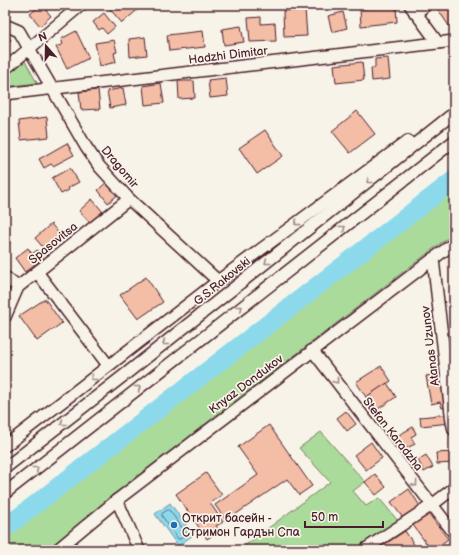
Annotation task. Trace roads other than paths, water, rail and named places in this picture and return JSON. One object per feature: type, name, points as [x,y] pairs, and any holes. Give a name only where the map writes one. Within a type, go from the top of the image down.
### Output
[{"type":"street","points":[[5,69],[81,5]]},
{"type":"street","points":[[426,5],[413,9],[438,43]]},
{"type":"street","name":"Dragomir","points":[[5,25],[19,31],[86,147],[99,166],[129,199],[218,280]]},
{"type":"street","name":"Hadzhi Dimitar","points":[[5,94],[454,41]]},
{"type":"street","points":[[5,446],[218,280],[433,122],[454,113]]},
{"type":"street","name":"G.S.Rakovski","points":[[5,468],[454,113]]},
{"type":"street","points":[[5,493],[454,141]]},
{"type":"street","name":"Spasovitsa","points":[[5,317],[18,288],[129,199]]},
{"type":"street","name":"Knyaz Dondukov","points":[[58,550],[116,500],[454,243]]},
{"type":"street","name":"Atanas Uzunov","points":[[433,259],[454,430]]},
{"type":"street","points":[[37,272],[108,366]]},
{"type":"street","points":[[5,277],[18,288]]},
{"type":"street","name":"Stefan Karadzha","points":[[312,350],[454,533]]},
{"type":"street","points":[[368,549],[454,488]]},
{"type":"street","points":[[116,500],[139,550]]},
{"type":"water","name":"Открит басейн - Стримон Гардън Спа","points":[[170,503],[193,535],[178,546],[155,514]]},
{"type":"waterway","points":[[5,528],[454,180]]},
{"type":"place","name":"Открит басейн - Стримон Гардън Спа","points":[[174,525]]}]
